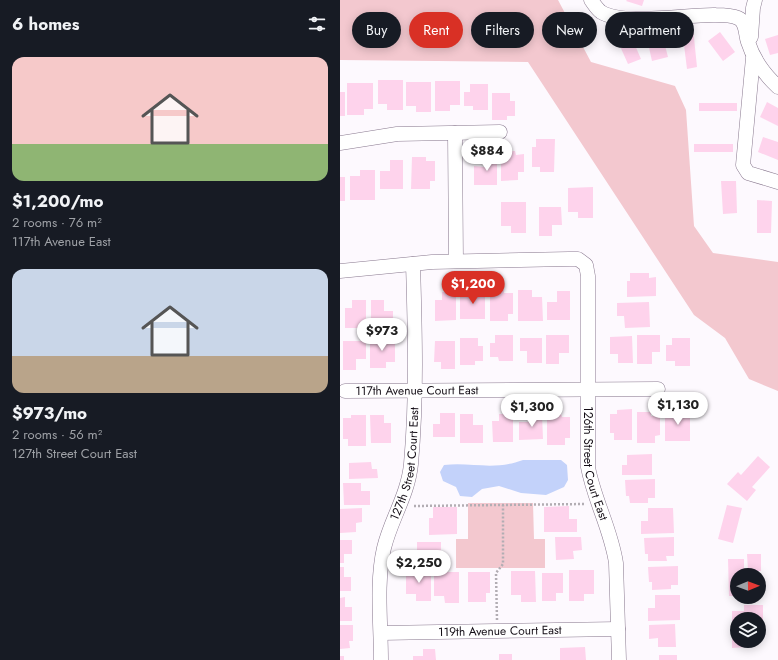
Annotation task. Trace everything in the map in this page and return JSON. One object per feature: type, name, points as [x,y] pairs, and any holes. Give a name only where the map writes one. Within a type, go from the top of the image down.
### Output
[{"type":"street","points":[[591,0],[600,12],[630,18],[704,14],[737,18],[742,21],[753,56],[762,72],[778,87]]},
{"type":"street","points":[[755,0],[751,22],[753,79],[743,159],[745,169],[748,173],[778,182]]},
{"type":"street","points":[[340,142],[386,134],[500,132]]},
{"type":"street","points":[[340,271],[456,261],[456,133]]},
{"type":"street","name":"126th Street Court East","points":[[456,261],[569,258],[578,259],[586,265],[588,276],[588,467],[591,485],[614,547],[616,563],[619,660]]},
{"type":"street","name":"127th Street Court East","points":[[381,660],[381,572],[384,549],[407,485],[411,466],[414,391],[413,264]]},
{"type":"street","name":"117th Avenue Court East","points":[[345,391],[658,390]]},
{"type":"street","name":"119th Avenue Court East","points":[[381,634],[618,629]]},
{"type":"path","points":[[414,506],[589,504]]},
{"type":"path","points":[[497,620],[496,573],[503,564],[503,505]]},
{"type":"shaded area","points":[[340,0],[558,0],[564,12],[542,12],[542,48],[584,48],[591,62],[675,86],[686,110],[694,226],[713,253],[778,262],[778,391],[749,379],[725,338],[694,315],[528,62],[340,60]]},
{"type":"shaded area","points":[[468,503],[533,503],[534,539],[545,539],[545,568],[456,568],[456,539],[468,539]]},
{"type":"water","points":[[523,460],[561,460],[567,465],[568,480],[564,487],[546,495],[521,493],[499,486],[482,489],[472,497],[460,496],[456,487],[443,481],[440,472],[444,465],[464,464],[492,466]]},
{"type":"building","points":[[644,0],[642,6],[626,1]]},
{"type":"building","points":[[720,32],[735,52],[723,61],[708,41]]},
{"type":"building","points":[[778,35],[778,53],[770,55],[765,39]]},
{"type":"building","points":[[694,38],[697,67],[687,69],[684,48],[694,48]]},
{"type":"building","points":[[621,48],[636,48],[641,59],[628,64]]},
{"type":"building","points":[[649,48],[666,48],[668,57],[652,61]]},
{"type":"building","points":[[378,80],[403,80],[403,110],[387,110],[387,104],[378,104]]},
{"type":"building","points":[[435,81],[460,81],[460,105],[450,105],[450,111],[435,111]]},
{"type":"building","points":[[406,82],[431,82],[431,112],[416,112],[416,106],[406,106]]},
{"type":"building","points":[[347,83],[373,83],[373,109],[364,109],[364,115],[347,115]]},
{"type":"building","points":[[470,84],[488,84],[488,110],[473,110],[473,106],[464,106],[464,92],[470,92]]},
{"type":"building","points":[[340,92],[345,92],[345,116],[340,116]]},
{"type":"building","points":[[492,93],[510,93],[510,101],[515,101],[515,116],[507,116],[507,120],[492,120]]},
{"type":"building","points":[[767,102],[778,108],[778,126],[760,117]]},
{"type":"building","points":[[699,103],[737,103],[737,111],[699,111]]},
{"type":"building","points":[[763,137],[778,142],[778,160],[758,152]]},
{"type":"building","points":[[536,139],[555,139],[554,172],[540,172],[540,167],[532,167],[532,147],[536,147]]},
{"type":"building","points":[[694,144],[733,144],[733,152],[694,152]]},
{"type":"building","points":[[501,151],[515,151],[516,155],[524,154],[524,172],[518,172],[518,180],[501,181]]},
{"type":"building","points":[[484,156],[497,156],[497,185],[474,185],[474,166],[484,167]]},
{"type":"building","points":[[412,157],[426,157],[426,161],[435,161],[435,181],[430,181],[430,189],[411,189]]},
{"type":"building","points":[[390,160],[403,160],[403,189],[380,189],[380,171],[390,171]]},
{"type":"building","points":[[360,170],[375,170],[375,200],[350,200],[350,176],[360,176]]},
{"type":"building","points":[[340,177],[345,177],[345,201],[340,201]]},
{"type":"building","points":[[721,181],[736,181],[737,213],[723,214]]},
{"type":"building","points":[[593,187],[593,218],[578,218],[578,212],[568,212],[568,188]]},
{"type":"building","points":[[757,200],[772,201],[771,233],[757,233]]},
{"type":"building","points":[[501,202],[526,202],[526,233],[511,233],[511,226],[501,226]]},
{"type":"building","points":[[539,207],[561,207],[562,225],[552,225],[552,236],[539,236]]},
{"type":"building","points":[[630,273],[649,273],[649,278],[656,277],[656,296],[627,297],[627,281],[630,281]]},
{"type":"building","points":[[470,288],[485,288],[485,319],[460,319],[460,295],[470,295]]},
{"type":"building","points":[[490,290],[504,290],[504,293],[513,293],[513,314],[508,314],[508,321],[490,321]]},
{"type":"building","points":[[518,290],[532,290],[532,297],[542,297],[543,321],[518,321]]},
{"type":"building","points":[[557,291],[570,291],[570,320],[547,320],[547,302],[557,302]]},
{"type":"building","points":[[442,292],[456,292],[456,320],[435,321],[435,300],[442,300]]},
{"type":"building","points":[[352,300],[366,300],[366,328],[345,328],[345,308],[352,308]]},
{"type":"building","points":[[371,300],[384,300],[384,311],[393,311],[393,329],[371,329]]},
{"type":"building","points":[[649,302],[650,327],[625,328],[624,316],[617,316],[617,303]]},
{"type":"building","points":[[495,335],[513,335],[513,361],[499,361],[498,357],[490,357],[490,343],[495,343]]},
{"type":"building","points":[[546,335],[569,335],[569,353],[559,353],[559,364],[546,364]]},
{"type":"building","points":[[637,335],[660,335],[660,352],[652,352],[652,364],[637,364]]},
{"type":"building","points":[[632,336],[633,363],[618,363],[618,354],[610,354],[610,337]]},
{"type":"building","points":[[370,338],[395,338],[395,362],[386,362],[386,368],[370,368]]},
{"type":"building","points":[[460,338],[478,338],[478,346],[483,346],[483,361],[475,361],[475,365],[460,365]]},
{"type":"building","points":[[520,338],[542,338],[542,363],[527,363],[527,351],[520,351]]},
{"type":"building","points":[[672,338],[690,338],[690,366],[675,366],[675,361],[666,361],[666,345],[672,345]]},
{"type":"building","points":[[343,341],[366,341],[366,359],[356,359],[356,370],[343,370]]},
{"type":"building","points":[[435,341],[455,341],[455,369],[441,369],[441,362],[434,362]]},
{"type":"building","points":[[676,407],[690,407],[690,441],[665,441],[665,416],[676,416]]},
{"type":"building","points":[[632,409],[632,440],[614,440],[614,433],[610,433],[610,414],[617,414],[617,410]]},
{"type":"building","points":[[637,412],[651,412],[651,416],[660,416],[660,435],[655,436],[655,443],[637,443]]},
{"type":"building","points":[[440,413],[455,413],[455,437],[433,437],[433,424],[440,424]]},
{"type":"building","points":[[460,414],[473,414],[473,425],[483,425],[483,443],[460,443]]},
{"type":"building","points":[[499,414],[513,414],[513,442],[493,442],[492,421],[499,421]]},
{"type":"building","points":[[528,414],[542,414],[543,439],[519,440],[519,422],[528,422]]},
{"type":"building","points":[[547,414],[561,414],[562,417],[570,417],[570,438],[565,438],[565,445],[547,445]]},
{"type":"building","points":[[351,415],[366,415],[366,446],[348,446],[348,439],[343,439],[343,418],[351,418]]},
{"type":"building","points":[[370,415],[384,415],[384,423],[391,423],[391,443],[371,443]]},
{"type":"building","points":[[652,454],[652,475],[622,475],[622,465],[627,465],[627,455]]},
{"type":"building","points":[[758,456],[770,467],[752,487],[756,490],[747,501],[727,484],[738,472],[741,475]]},
{"type":"building","points":[[371,462],[372,469],[377,469],[378,478],[349,479],[349,463]]},
{"type":"building","points":[[655,479],[655,498],[648,498],[648,503],[630,503],[629,496],[626,496],[625,480]]},
{"type":"building","points":[[343,483],[361,483],[361,491],[370,491],[370,505],[344,505]]},
{"type":"building","points":[[727,505],[742,508],[733,543],[718,539]]},
{"type":"building","points":[[569,506],[569,519],[577,519],[577,532],[544,532],[544,507]]},
{"type":"building","points":[[433,507],[457,507],[457,534],[429,535],[429,518],[433,518]]},
{"type":"building","points":[[362,508],[362,522],[356,523],[356,532],[340,533],[340,509]]},
{"type":"building","points":[[648,508],[673,508],[674,533],[641,534],[641,521],[648,521]]},
{"type":"building","points":[[555,537],[581,537],[582,550],[573,551],[574,559],[556,560]]},
{"type":"building","points":[[674,537],[674,556],[666,556],[667,561],[648,561],[648,554],[645,554],[644,538]]},
{"type":"building","points":[[340,540],[352,540],[352,554],[344,554],[344,563],[340,563]]},
{"type":"building","points":[[417,542],[441,542],[441,564],[420,565],[420,554],[417,555]]},
{"type":"building","points":[[747,554],[761,554],[761,568],[748,568]]},
{"type":"building","points":[[728,559],[744,559],[744,568],[730,568],[729,596]]},
{"type":"building","points":[[678,566],[678,585],[671,585],[671,589],[652,590],[652,582],[649,582],[648,567]]},
{"type":"building","points":[[340,567],[344,567],[344,577],[351,577],[351,591],[340,591]]},
{"type":"building","points":[[406,570],[431,570],[431,601],[416,601],[416,594],[406,594]]},
{"type":"building","points":[[569,570],[594,570],[594,594],[584,594],[584,601],[569,601]]},
{"type":"building","points":[[511,571],[535,571],[536,602],[521,602],[521,595],[511,595]]},
{"type":"building","points":[[434,572],[459,572],[459,603],[445,603],[444,596],[434,596]]},
{"type":"building","points":[[468,572],[490,572],[490,593],[486,593],[486,602],[468,602]]},
{"type":"building","points":[[542,573],[563,573],[563,593],[556,593],[556,601],[542,601]]},
{"type":"building","points":[[655,595],[680,595],[680,620],[648,621],[648,608],[655,608]]},
{"type":"building","points":[[345,597],[345,607],[352,607],[352,621],[340,621],[340,598]]},
{"type":"building","points":[[744,605],[763,605],[763,612],[732,612],[744,611]]},
{"type":"building","points":[[675,624],[676,647],[658,647],[658,638],[649,639],[649,625]]},
{"type":"building","points":[[340,625],[353,625],[353,641],[349,641],[350,648],[340,649]]},
{"type":"building","points":[[585,647],[586,660],[560,660],[560,648]]},
{"type":"building","points":[[423,649],[435,649],[436,660],[413,660],[413,656],[423,656]]},
{"type":"building","points":[[499,654],[512,654],[512,660],[499,660]]},
{"type":"building","points":[[659,655],[677,655],[677,660],[659,660]]},
{"type":"building","points":[[340,656],[344,656],[344,660],[340,660]]}]
